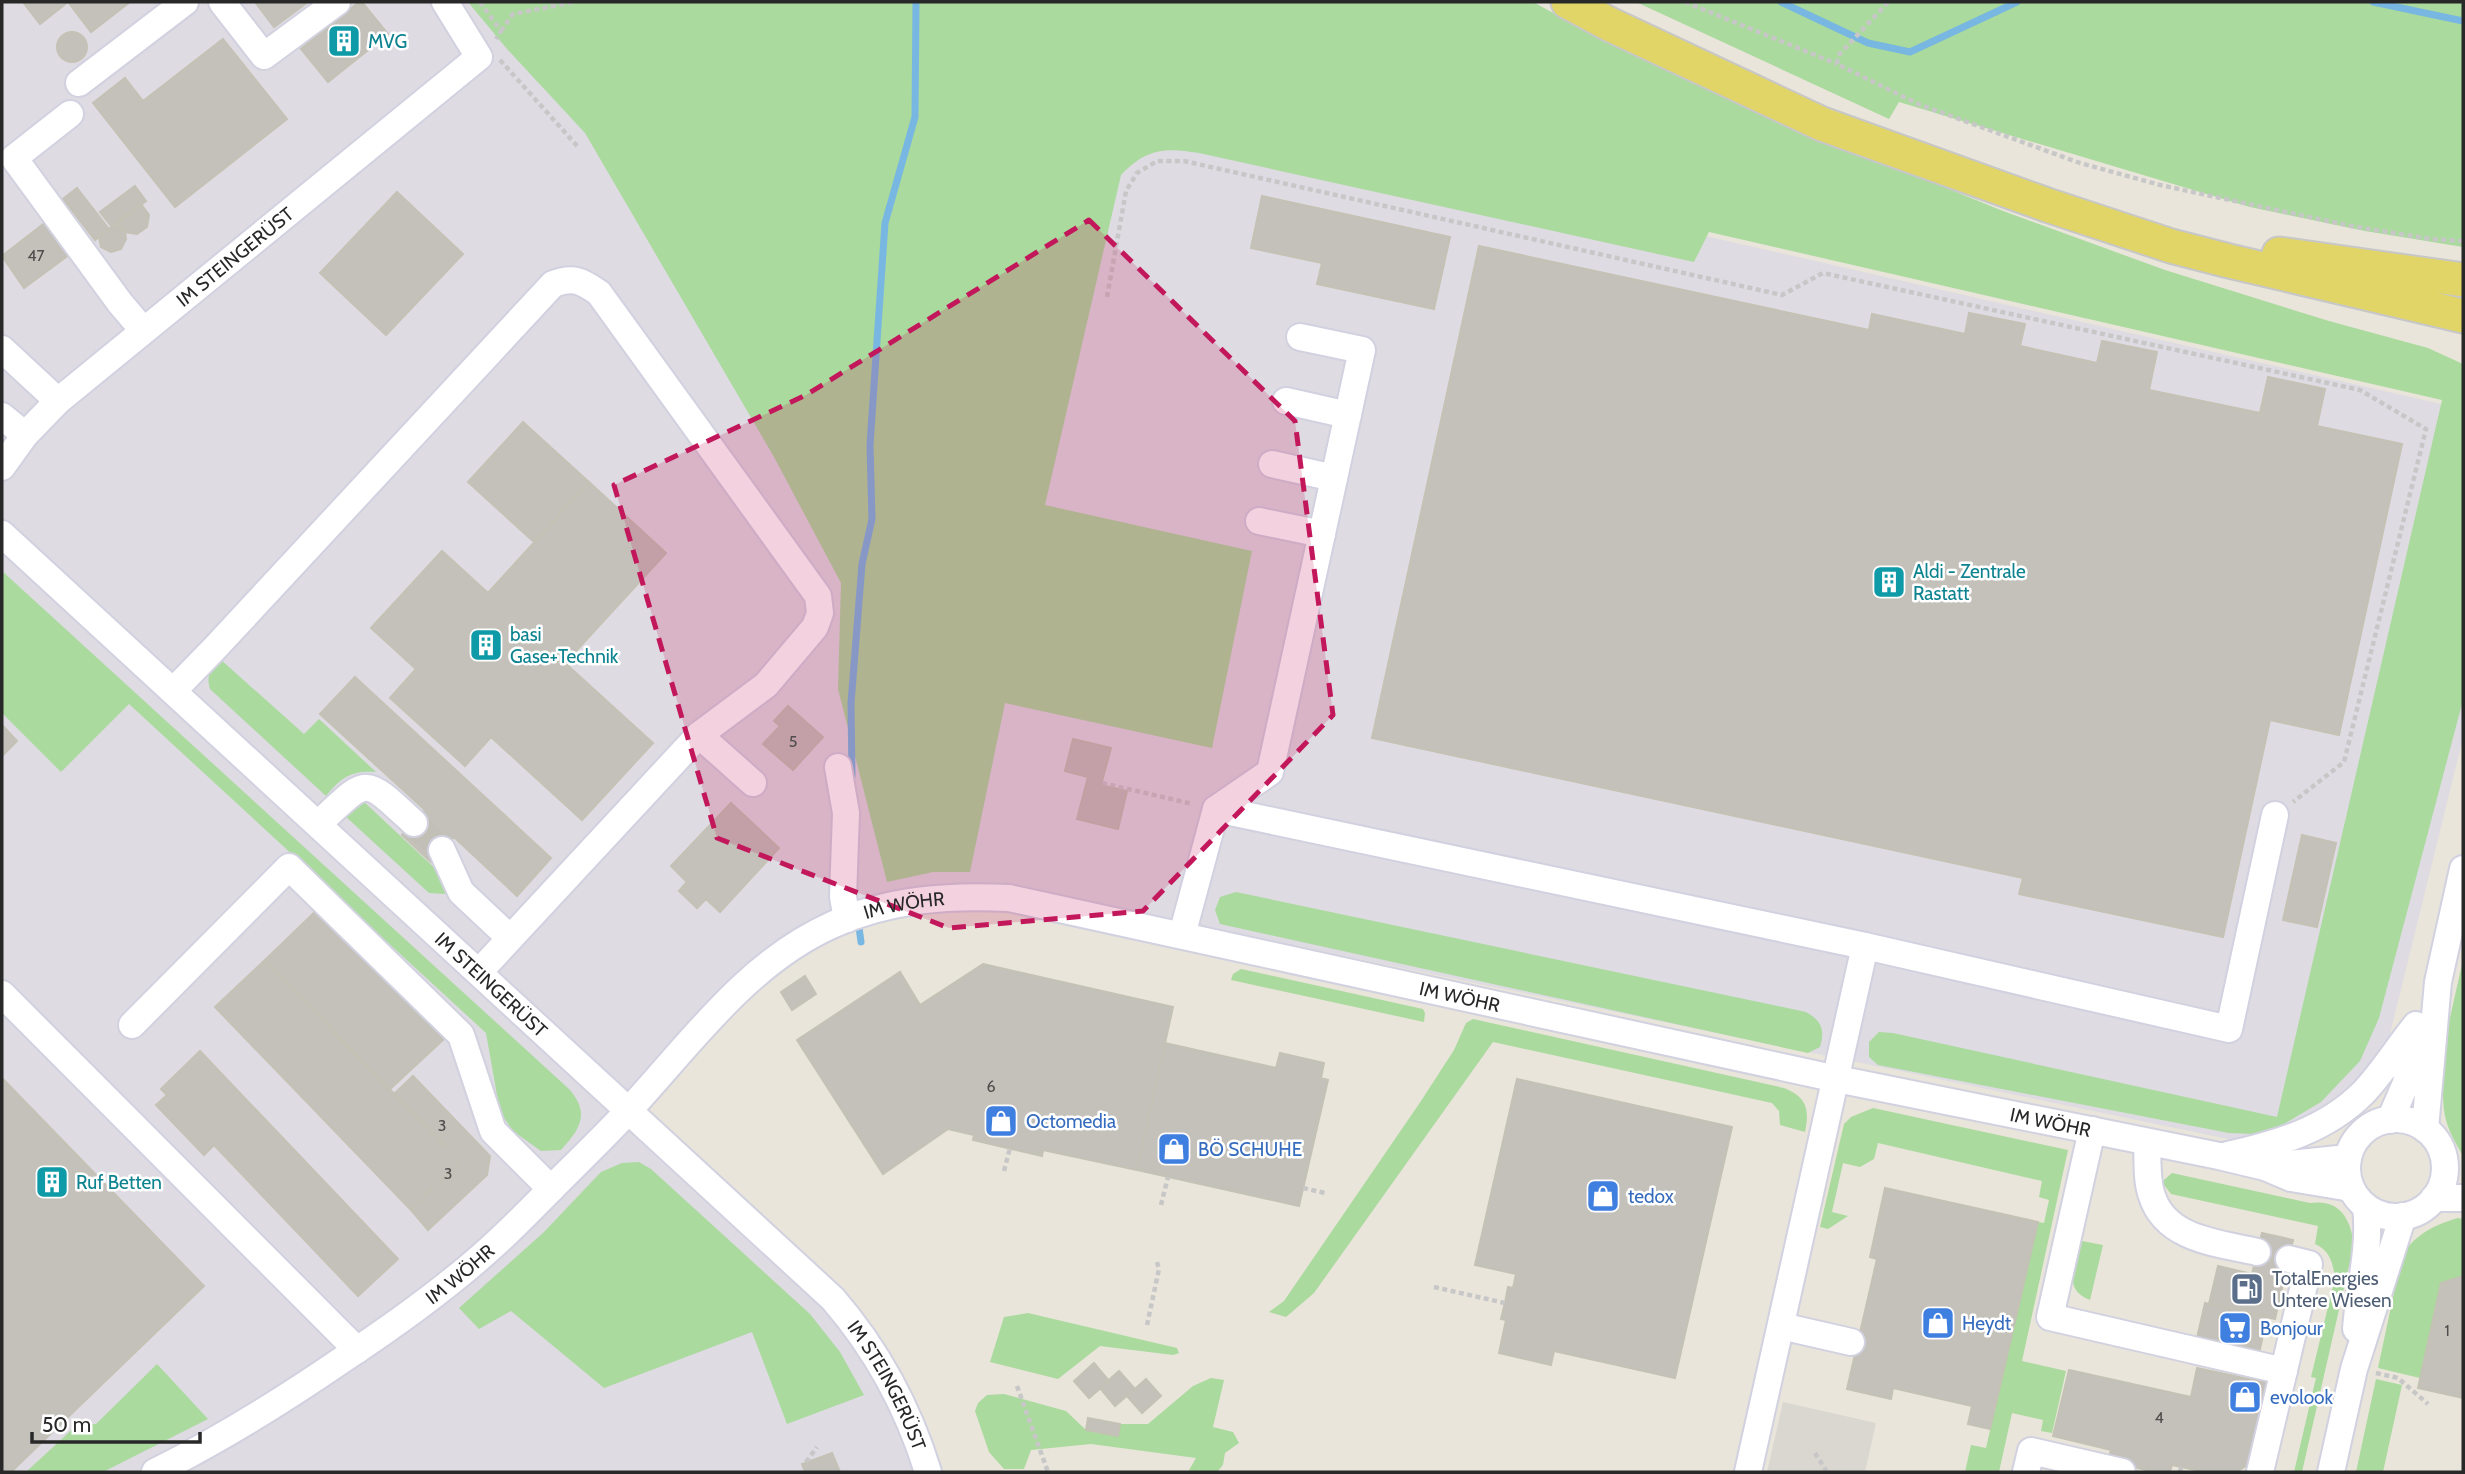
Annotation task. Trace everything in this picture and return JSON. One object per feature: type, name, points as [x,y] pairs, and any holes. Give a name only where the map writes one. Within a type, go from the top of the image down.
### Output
[{"type":"main road","points":[[1568,2],[1608,24],[1822,124],[2047,205],[2206,255],[2344,290],[2463,316]]},
{"type":"main road","points":[[2047,205],[2141,222],[2276,253],[2463,280]]},
{"type":"street","points":[[79,83],[185,2]]},
{"type":"street","points":[[222,2],[264,57],[337,2]]},
{"type":"street","points":[[446,2],[489,58]]},
{"type":"street","name":"IM STEINGERÜST","points":[[2,467],[24,435],[58,401],[143,330],[489,58]]},
{"type":"street","points":[[70,114],[8,162],[143,330]]},
{"type":"street","points":[[173,691],[553,284],[566,279],[584,283],[599,293],[818,596],[820,612],[815,627],[766,685],[699,735],[479,972]]},
{"type":"street","points":[[1182,935],[1216,809],[1270,772],[1362,350],[1300,337]]},
{"type":"street","points":[[2,349],[58,401]]},
{"type":"street","points":[[1286,401],[1348,415]]},
{"type":"street","points":[[2,416],[24,435]]},
{"type":"street","points":[[1272,464],[1334,478]]},
{"type":"street","points":[[1259,521],[1322,534]]},
{"type":"street","name":"IM STEINGERÜST","points":[[2,534],[833,1299],[857,1326],[882,1364],[906,1413],[928,1472]]},
{"type":"street","points":[[699,735],[753,783]]},
{"type":"street","points":[[838,767],[846,813],[843,897],[847,919]]},
{"type":"street","points":[[318,824],[356,789],[368,786],[379,791],[414,823]]},
{"type":"street","points":[[1216,809],[1865,946],[2229,1029],[2276,815]]},
{"type":"street","points":[[443,849],[461,892],[510,938]]},
{"type":"street","points":[[132,1025],[289,867],[461,1035],[493,1131],[551,1189]]},
{"type":"street","points":[[2425,1129],[2438,982],[2463,869]]},
{"type":"street","name":"IM WÖHR","points":[[155,1472],[192,1454],[238,1414],[357,1350],[426,1301],[495,1245],[628,1111],[724,1004],[759,972],[796,945],[847,919],[867,911],[916,901],[968,896],[1009,898],[1837,1079],[2219,1156],[2265,1167],[2291,1178],[2358,1197]]},
{"type":"street","points":[[1748,1472],[1865,946]]},
{"type":"street","points":[[2219,1156],[2288,1140],[2336,1114],[2363,1093],[2416,1025],[2438,982]]},
{"type":"street","points":[[2,994],[357,1350]]},
{"type":"street","points":[[2390,1120],[2406,1083],[2416,1025]]},
{"type":"street","points":[[2354,1369],[2358,1300],[2368,1226],[2347,1168],[2348,1158],[2359,1137],[2378,1123],[2402,1120],[2425,1129],[2454,1166],[2434,1198],[2420,1210],[2403,1216],[2383,1215],[2358,1197]]},
{"type":"street","points":[[2092,1130],[2050,1317],[2284,1371]]},
{"type":"street","points":[[2147,1142],[2151,1195],[2161,1215],[2178,1229],[2196,1238],[2258,1252]]},
{"type":"street","name":"IM WÖHR","points":[[2265,1167],[2348,1158]]},
{"type":"street","points":[[2434,1198],[2463,1198]]},
{"type":"street","points":[[2331,1472],[2354,1369],[2403,1216]]},
{"type":"street","points":[[2260,1472],[2284,1371],[2299,1261]]},
{"type":"street","points":[[1781,1326],[1851,1342]]},
{"type":"street","points":[[2026,1472],[2031,1451],[2122,1472]]},
{"type":"path","points":[[501,31],[513,14],[574,2]]},
{"type":"path","points":[[1685,2],[1837,64],[1918,104],[2080,163],[2160,185],[2351,226],[2431,239],[2463,241]]},
{"type":"path","points":[[1837,64],[1838,56],[1870,18],[1888,2]]},
{"type":"path","points":[[489,58],[579,148]]},
{"type":"path","points":[[1107,297],[1126,191],[1137,173],[1157,161],[1184,161],[1782,295],[1823,273],[2360,390],[2426,429],[2344,762],[2276,815]]},
{"type":"path","points":[[1102,783],[1216,809]]},
{"type":"path","points":[[1004,1171],[1010,1148]]},
{"type":"path","points":[[1161,1205],[1168,1177]]},
{"type":"path","points":[[1303,1188],[1325,1193]]},
{"type":"path","points":[[1147,1325],[1159,1269],[1156,1259]]},
{"type":"path","points":[[1433,1287],[1505,1303]]},
{"type":"path","points":[[2354,1369],[2398,1378],[2428,1404]]},
{"type":"path","points":[[1017,1386],[1048,1472]]},
{"type":"path","points":[[806,1462],[817,1447]]},
{"type":"path","points":[[1815,1453],[1827,1472]]},
{"type":"highlighted area","points":[[1089,220],[1295,421],[1333,715],[1143,911],[949,928],[717,838],[614,485],[806,395]]},
{"type":"shaded area","points":[[2,2],[953,2],[1378,161],[2463,409],[2463,738],[2388,1042],[2341,1103],[2267,1140],[2228,1139],[993,883],[938,885],[894,891],[807,920],[744,968],[625,1097],[2,522]]},
{"type":"shaded area","points":[[2,554],[822,1306],[870,1370],[896,1421],[913,1472],[2,1472]]},
{"type":"shaded area","points":[[1783,1402],[1876,1423],[1865,1472],[1767,1472]]},
{"type":"green space","points":[[468,2],[1533,2],[1590,33],[1781,121],[2003,211],[2165,270],[2329,321],[2428,348],[2463,364],[2463,700],[2379,1018],[2360,1061],[2321,1102],[2274,1130],[2255,1134],[2229,1133],[1878,1065],[1869,1057],[1869,1042],[1879,1032],[1893,1033],[2277,1117],[2442,400],[1709,232],[1694,262],[1199,153],[1176,150],[1156,152],[1139,160],[1121,175],[1045,505],[1252,551],[1212,748],[1005,703],[970,872],[933,872],[887,882],[838,689],[841,583],[774,457],[585,133],[507,49]]},
{"type":"green space","points":[[1636,2],[2463,2],[2463,247],[2365,231],[2250,207],[1899,102],[1889,119]]},
{"type":"green space","points":[[2,571],[569,1089],[576,1098],[581,1113],[574,1135],[561,1150],[541,1151],[513,1131],[500,1112],[486,1033],[129,704],[61,772],[2,713]]},
{"type":"green space","points":[[220,659],[304,734],[319,719],[376,772],[360,772],[348,776],[326,796],[210,689],[210,673]]},
{"type":"green space","points":[[361,799],[441,874],[446,894],[429,893],[345,816]]},
{"type":"green space","points":[[1236,892],[1806,1012],[1821,1026],[1820,1047],[1808,1053],[1220,924],[1215,910],[1220,897]]},
{"type":"green space","points":[[2463,960],[2463,1156],[2448,1126],[2443,1092],[2435,1084]]},
{"type":"green space","points":[[1241,969],[1423,1009],[1424,1022],[1231,980],[1233,974]]},
{"type":"green space","points":[[1473,1019],[1784,1088],[1797,1095],[1805,1104],[1805,1132],[1780,1125],[1779,1111],[1772,1103],[1493,1042],[1314,1293],[1286,1317],[1269,1312],[1284,1301],[1421,1101],[1454,1050],[1466,1023]]},
{"type":"green space","points":[[1873,1108],[2068,1150],[2022,1361],[2066,1371],[2052,1433],[2041,1431],[2043,1420],[2012,1413],[1999,1472],[1965,1472],[1971,1445],[1986,1448],[2038,1222],[2044,1223],[2049,1200],[2039,1197],[2042,1181],[1878,1143],[1874,1159],[1860,1167],[1843,1163],[1832,1212],[1848,1216],[1828,1229],[1820,1227],[1844,1124],[1851,1117]]},
{"type":"green space","points":[[639,1162],[651,1169],[810,1314],[840,1352],[864,1395],[787,1424],[752,1332],[604,1388],[511,1311],[479,1329],[459,1308],[544,1232],[601,1172],[622,1163]]},
{"type":"green space","points":[[2172,1173],[2310,1203],[2329,1204],[2341,1212],[2350,1226],[2354,1244],[2302,1472],[2294,1472],[2316,1378],[2311,1377],[2335,1278],[2327,1254],[2315,1244],[2318,1226],[2171,1194],[2164,1185],[2164,1180]]},
{"type":"green space","points":[[2458,1218],[2463,1219],[2463,1276],[2441,1283],[2420,1378],[2378,1368],[2402,1255],[2413,1241],[2426,1231]]},
{"type":"green space","points":[[2082,1241],[2103,1245],[2090,1300],[2081,1295],[2073,1283],[2074,1267]]},
{"type":"green space","points":[[1028,1313],[1177,1348],[1179,1353],[1173,1355],[1100,1346],[1058,1379],[990,1362],[1004,1317]]},
{"type":"green space","points":[[157,1364],[208,1419],[103,1472],[26,1472],[77,1425],[96,1424]]},
{"type":"green space","points":[[1211,1378],[1224,1380],[1213,1427],[1233,1432],[1239,1443],[1225,1453],[1223,1465],[1217,1472],[1188,1472],[1196,1458],[1091,1444],[1031,1450],[1024,1469],[1004,1469],[989,1452],[975,1411],[978,1403],[987,1395],[1004,1394],[1066,1411],[1086,1430],[1117,1436],[1120,1424],[1148,1424],[1193,1386]]},
{"type":"green space","points":[[2376,1379],[2402,1385],[2383,1472],[2356,1472]]},
{"type":"building","points":[[23,2],[68,2],[40,24]]},
{"type":"building","points":[[68,2],[130,2],[91,32]]},
{"type":"building","points":[[255,2],[308,2],[274,27]]},
{"type":"building","name":"MVG","points":[[362,2],[388,34],[328,82],[301,49]]},
{"type":"building","points":[[72,32],[83,36],[87,47],[83,58],[72,62],[61,58],[57,47],[61,36]]},
{"type":"building","points":[[223,39],[287,119],[175,207],[93,103],[125,78],[143,101]]},
{"type":"building","points":[[135,186],[146,201],[112,227],[100,212]]},
{"type":"building","points":[[77,188],[109,229],[95,240],[63,199]]},
{"type":"building","points":[[397,192],[463,254],[386,335],[320,273]]},
{"type":"building","points":[[1262,196],[1450,237],[1434,309],[1317,284],[1322,263],[1251,248]]},
{"type":"building","points":[[141,204],[149,215],[147,227],[137,234],[125,232],[117,222]]},
{"type":"building","points":[[46,222],[70,254],[24,288],[2,256]]},
{"type":"building","points":[[115,224],[125,232],[126,239],[121,249],[111,252],[101,247],[99,237]]},
{"type":"building","name":"Aldi - Zentrale Rastatt","points":[[1479,246],[1869,330],[1872,314],[1965,334],[1969,313],[2025,324],[2020,346],[2097,363],[2102,341],[2157,352],[2149,390],[2260,413],[2268,377],[2325,389],[2317,426],[2402,444],[2339,735],[2270,720],[2223,937],[2019,894],[2023,878],[1372,738]]},
{"type":"building","points":[[523,422],[589,482],[534,542],[468,482]]},
{"type":"building","name":"basi Gase+Technik","points":[[589,482],[666,553],[565,663],[653,743],[582,820],[491,737],[465,766],[390,698],[416,669],[371,628],[442,551],[488,593]]},
{"type":"building","points":[[355,677],[551,858],[517,896],[454,837],[431,862],[402,835],[425,810],[320,714]]},
{"type":"building","points":[[788,706],[823,737],[793,770],[763,744],[780,726],[774,721]]},
{"type":"building","points":[[2,725],[17,741],[2,756]]},
{"type":"building","points":[[1073,739],[1111,748],[1101,785],[1127,791],[1118,829],[1077,819],[1088,777],[1065,771]]},
{"type":"building","points":[[731,803],[779,848],[720,912],[706,899],[697,908],[679,891],[687,882],[671,866]]},
{"type":"building","points":[[2302,835],[2336,843],[2317,927],[2283,920]]},
{"type":"building","points":[[319,908],[444,1039],[389,1090],[265,960]]},
{"type":"building","points":[[265,960],[460,1162],[411,1210],[215,1007]]},
{"type":"building","points":[[983,964],[1173,1007],[1137,1170],[1043,1150],[1042,1156],[973,1140],[974,1135],[948,1129],[883,1174],[797,1040],[900,972],[920,1005]]},
{"type":"building","points":[[805,976],[816,994],[792,1010],[781,992]]},
{"type":"building","points":[[1165,1043],[1276,1068],[1280,1053],[1324,1063],[1321,1078],[1328,1080],[1299,1206],[1137,1170]]},
{"type":"building","points":[[200,1051],[398,1259],[358,1296],[214,1145],[204,1155],[156,1105],[167,1095],[161,1089]]},
{"type":"building","points":[[413,1076],[490,1156],[487,1175],[428,1230],[411,1210],[460,1162],[394,1094]]},
{"type":"building","name":"Ruf Betten","points":[[2,1078],[204,1286],[11,1472],[2,1472]]},
{"type":"building","name":"tedox","points":[[1517,1079],[1732,1127],[1675,1378],[1554,1351],[1551,1365],[1499,1353],[1506,1320],[1501,1319],[1508,1287],[1513,1288],[1516,1274],[1475,1265]]},
{"type":"building","name":"Heydt","points":[[1885,1188],[2038,1222],[1990,1429],[1968,1424],[1972,1406],[1893,1388],[1891,1399],[1847,1389],[1877,1259],[1870,1257]]},
{"type":"building","name":"TotalEnergies Untere Wiesen","points":[[2262,1233],[2293,1240],[2275,1319],[2209,1304],[2218,1266],[2252,1274]]},
{"type":"building","points":[[2463,1276],[2463,1398],[2418,1388],[2441,1283]]},
{"type":"building","points":[[2205,1303],[2267,1317],[2259,1353],[2197,1338]]},
{"type":"building","points":[[1094,1363],[1109,1381],[1089,1398],[1074,1381]]},
{"type":"building","points":[[2197,1368],[2268,1383],[2252,1455],[2246,1466],[2236,1472],[2205,1472],[2172,1465],[2170,1472],[2155,1472],[2108,1461],[2111,1450],[2053,1436],[2069,1370],[2191,1397]]},
{"type":"building","points":[[1119,1371],[1135,1389],[1115,1406],[1100,1388]]},
{"type":"building","points":[[1146,1379],[1161,1396],[1142,1413],[1127,1396]]},
{"type":"building","points":[[1088,1418],[1120,1424],[1118,1436],[1086,1430]]},
{"type":"building","points":[[832,1453],[840,1472],[805,1472],[802,1464]]},
{"type":"waterway","points":[[852,776],[851,703],[862,564],[872,519],[870,445],[885,223],[915,117],[916,2]]},
{"type":"waterway","points":[[1781,2],[1868,43],[1910,52],[2017,2]]},
{"type":"waterway","points":[[2373,2],[2463,21]]},
{"type":"waterway","points":[[858,920],[861,942]]},
{"type":"tunnel","points":[[414,823],[442,850]]},
{"type":"place","name":"MVG","points":[[344,41]]},
{"type":"place","name":"Aldi - Zentrale Rastatt","points":[[1889,582]]},
{"type":"place","name":"basi Gase+Technik","points":[[486,645]]},
{"type":"place","name":"Octomedia","points":[[1001,1121]]},
{"type":"place","name":"BÖ SCHUHE","points":[[1174,1149]]},
{"type":"place","name":"Ruf Betten","points":[[52,1182]]},
{"type":"place","name":"tedox","points":[[1603,1196]]},
{"type":"place","name":"TotalEnergies Untere Wiesen","points":[[2247,1289]]},
{"type":"place","name":"Heydt","points":[[1938,1323]]},
{"type":"place","name":"Bonjour","points":[[2235,1328]]},
{"type":"place","name":"evolook","points":[[2245,1397]]}]
